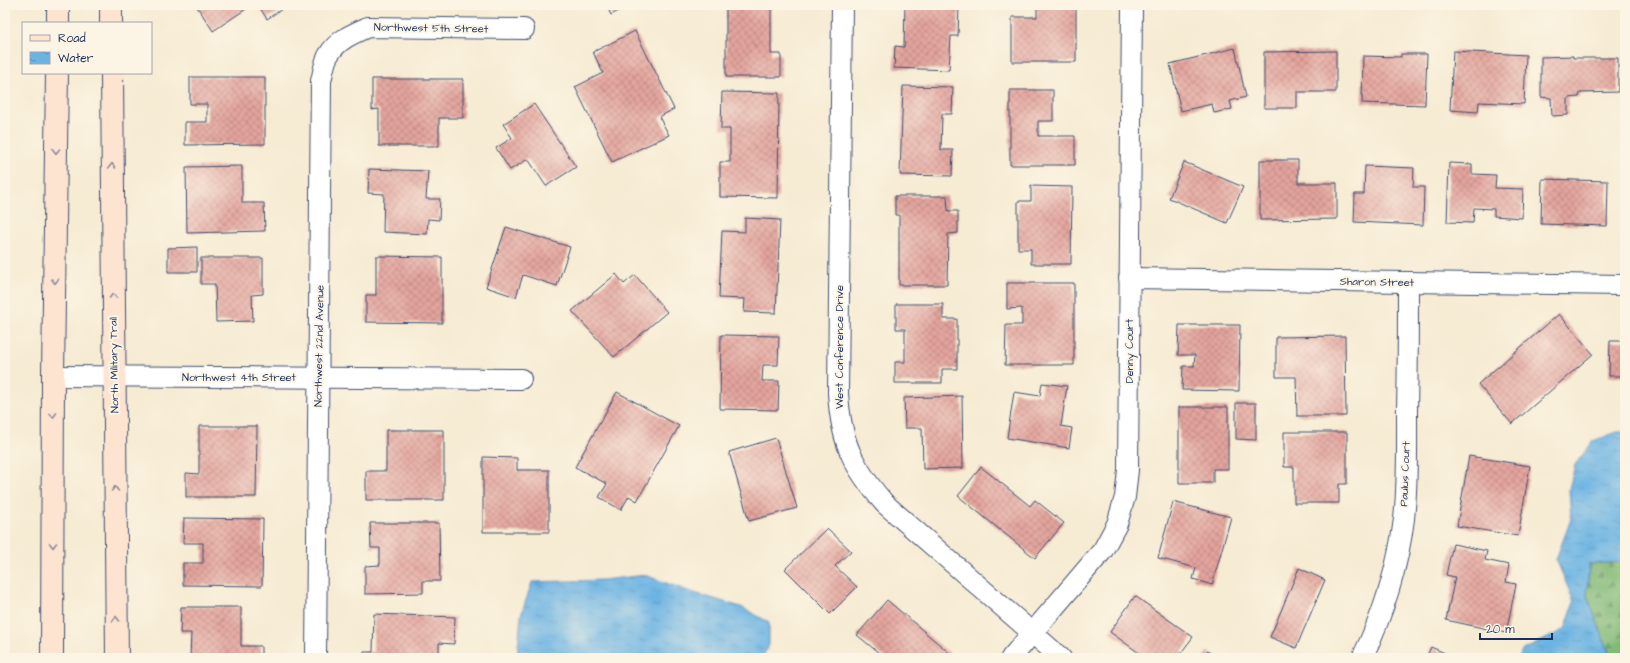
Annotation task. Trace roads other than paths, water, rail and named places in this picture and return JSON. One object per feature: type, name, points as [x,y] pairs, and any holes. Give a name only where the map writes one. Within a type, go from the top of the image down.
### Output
[{"type":"main road","points":[[58,5],[58,22]]},
{"type":"main road","points":[[111,5],[111,22]]},
{"type":"main road","points":[[52,658],[53,376],[57,74]]},
{"type":"main road","name":"North Military Trail","points":[[112,74],[112,256],[115,377],[116,658]]},
{"type":"street","name":"West Conference Drive","points":[[842,5],[838,393],[840,415],[846,444],[855,464],[866,482],[885,504],[1061,658]]},
{"type":"street","name":"Denny Court","points":[[1011,658],[1103,550],[1117,524],[1125,496],[1128,470],[1132,5]]},
{"type":"street","name":"Northwest 5th Street","points":[[341,40],[368,27],[524,29]]},
{"type":"street","name":"Northwest 22nd Avenue","points":[[316,658],[321,81],[327,57],[341,40]]},
{"type":"street","name":"Sharon Street","points":[[1129,278],[1625,286]]},
{"type":"street","name":"Paulus Court","points":[[1362,658],[1372,637],[1389,591],[1404,519],[1406,472],[1408,282]]},
{"type":"street","name":"Northwest 4th Street","points":[[53,376],[521,379]]},
{"type":"water","points":[[1617,432],[1625,432],[1625,562],[1589,564],[1587,596],[1610,655],[1615,658],[1519,658],[1522,651],[1565,629],[1574,602],[1556,559],[1571,519],[1569,489],[1575,465],[1593,441]]},
{"type":"water","points":[[645,575],[691,592],[741,607],[769,622],[769,645],[762,658],[517,658],[521,615],[532,582],[603,580]]}]
